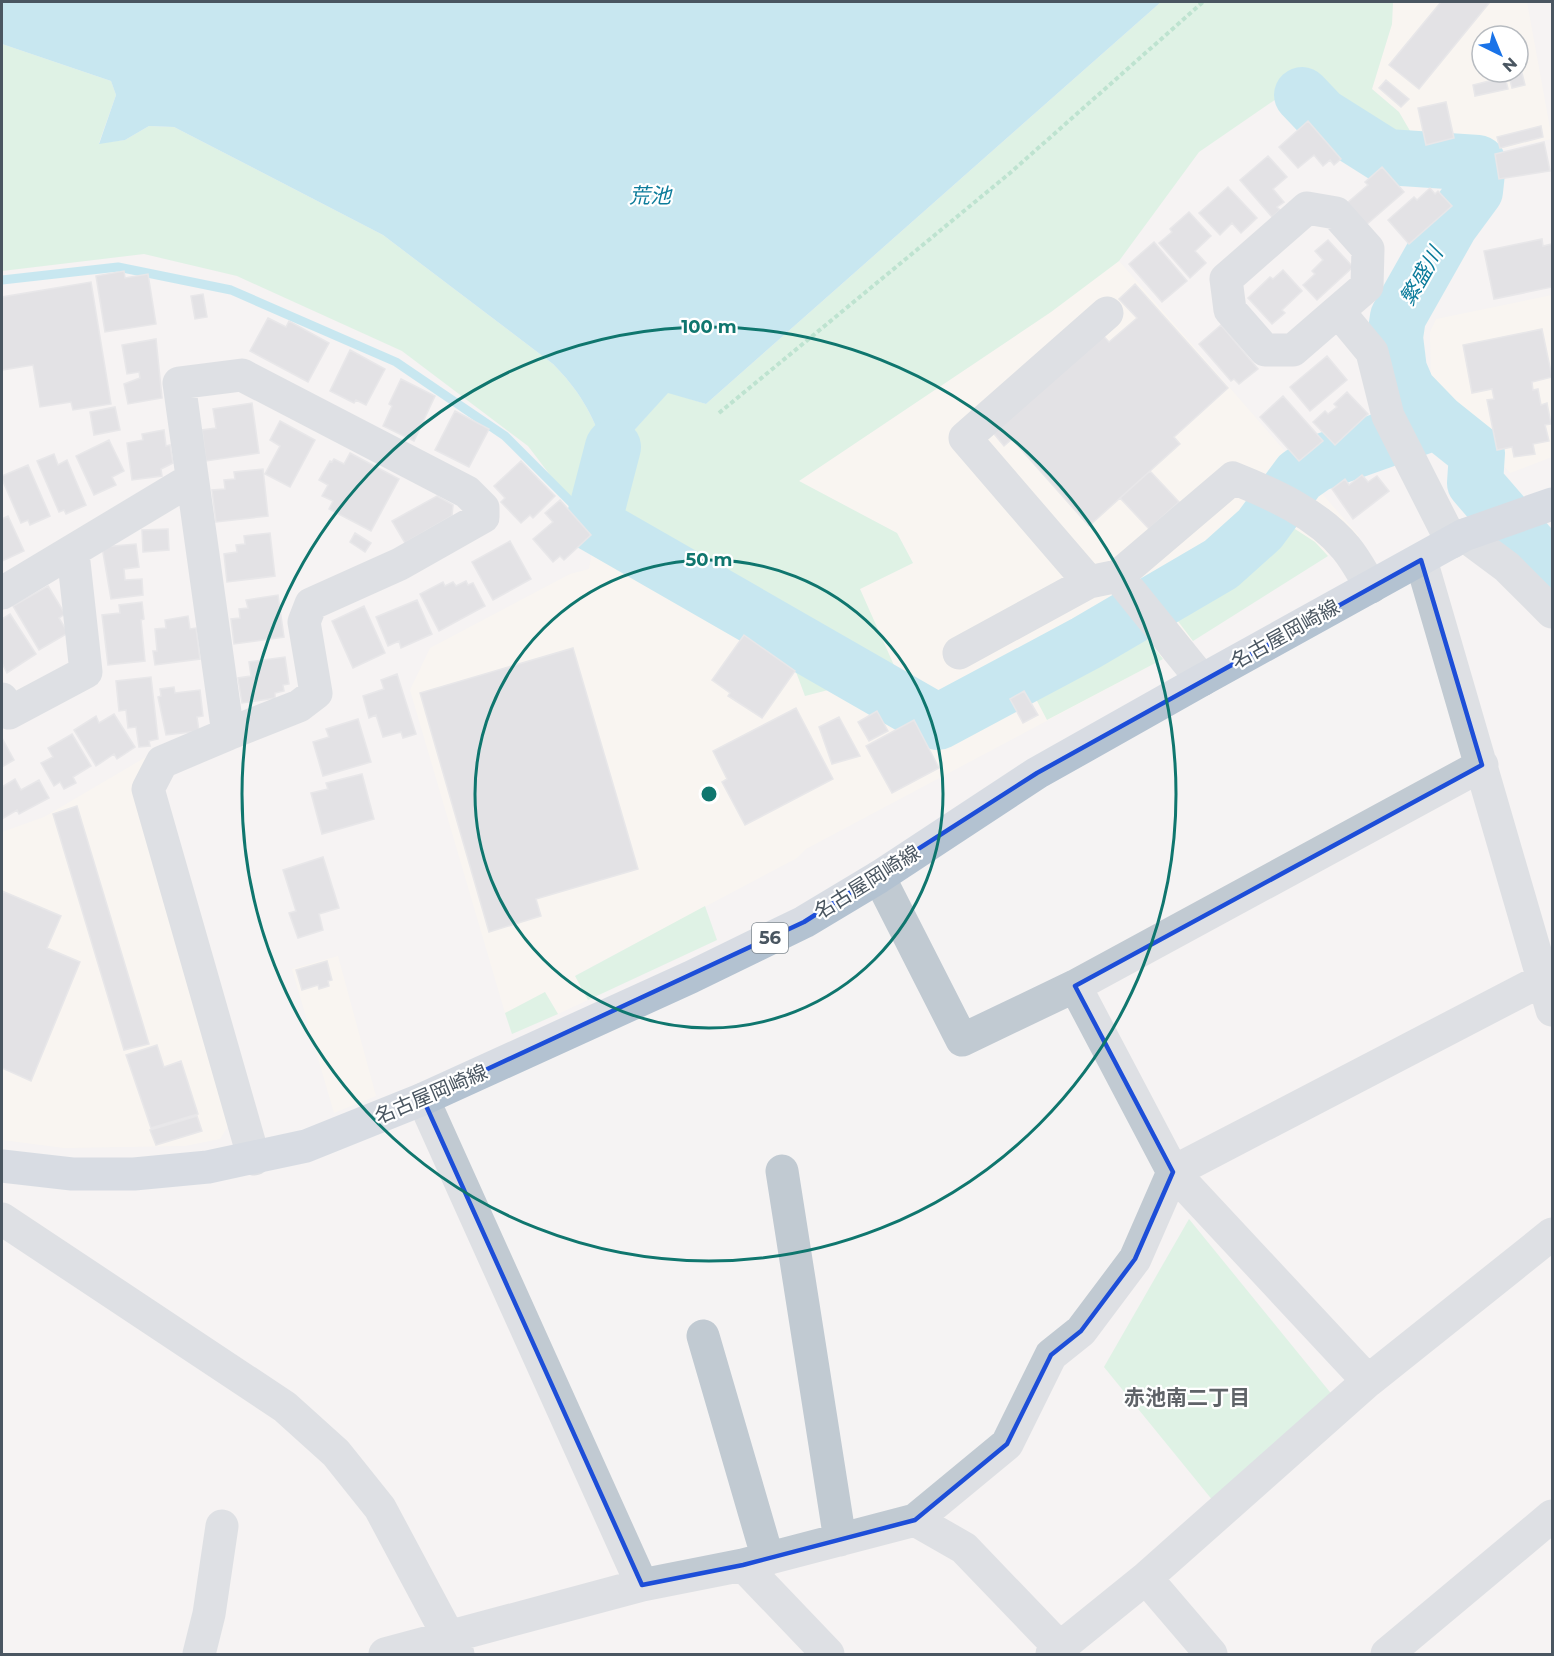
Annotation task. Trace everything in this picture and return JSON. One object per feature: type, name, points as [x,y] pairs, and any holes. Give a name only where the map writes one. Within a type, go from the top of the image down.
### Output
[{"type":"main road","name":"名古屋岡崎線","points":[[2,1166],[72,1174],[134,1174],[254,1159],[306,1146],[423,1099],[773,937],[879,877],[1036,773],[1202,680],[1464,536],[1539,508]]},
{"type":"street","points":[[1307,208],[1336,213],[1368,249],[1366,286],[1338,311],[1293,350],[1265,350],[1230,310],[1226,279],[1307,208]]},
{"type":"street","points":[[1338,311],[1372,352],[1388,416],[1398,436],[1464,536],[1507,567],[1552,612]]},
{"type":"street","points":[[1107,313],[965,438],[1165,634],[1202,680]]},
{"type":"street","points":[[228,734],[179,383],[242,375],[467,492],[483,508],[483,516],[400,564],[311,604],[303,622],[316,693],[299,706],[162,762],[148,789],[254,1159]]},
{"type":"street","points":[[959,653],[1114,585],[1233,478],[1259,488],[1300,510],[1344,546],[1371,587]]},
{"type":"street","points":[[2,594],[192,479]]},
{"type":"street","points":[[2,699],[9,713],[86,672],[73,553]]},
{"type":"street","points":[[1421,560],[1552,1011]]},
{"type":"street","points":[[879,877],[962,1040],[1075,986],[1482,765]]},
{"type":"street","points":[[386,1654],[454,1645],[642,1584],[756,1562],[915,1520],[1007,1444],[1051,1354],[1081,1331],[1135,1259],[1173,1172],[1542,980]]},
{"type":"street","points":[[1075,986],[1173,1172],[1368,1382]]},
{"type":"street","points":[[423,1099],[642,1584]]},
{"type":"street","points":[[782,1171],[840,1540]]},
{"type":"street","points":[[2,1218],[285,1407],[336,1453],[380,1508],[454,1645]]},
{"type":"street","points":[[915,1520],[964,1548],[1056,1651],[1146,1578],[1368,1382],[1552,1234]]},
{"type":"street","points":[[703,1336],[756,1562],[818,1651]]},
{"type":"street","points":[[1387,1654],[1552,1516]]},
{"type":"street","points":[[199,1654],[209,1614],[222,1526]]},
{"type":"street","points":[[1146,1578],[1211,1654]]},
{"type":"path","points":[[719,413],[1010,173],[1203,2]]},
{"type":"highlighted area","points":[[1421,560],[1482,765],[1075,986],[1173,1172],[1135,1259],[1081,1331],[1051,1355],[1007,1444],[915,1520],[743,1565],[642,1585],[423,1099],[804,922],[1037,773]]},
{"type":"shaded area","points":[[1393,2],[1527,2],[1552,139],[1488,152],[1424,155],[1399,112],[1372,89],[1392,24]]},
{"type":"shaded area","points":[[1119,261],[1359,536],[1163,659],[806,849],[797,858],[576,975],[588,1000],[558,1014],[545,992],[505,1013],[410,690],[430,648],[570,574],[589,569],[595,534],[786,645],[805,696],[855,683],[916,715],[860,589],[913,563],[897,533],[799,481],[1051,312]]},
{"type":"shaded area","points":[[1552,295],[1552,457],[1510,473],[1431,387],[1430,332],[1436,319]]},
{"type":"shaded area","points":[[151,754],[230,1123],[220,1139],[185,1146],[64,1148],[2,1140],[2,832],[44,817]]},
{"type":"shaded area","points":[[338,956],[376,1096],[334,1113],[292,969]]},
{"type":"green space","points":[[1161,2],[1393,2],[1392,24],[1372,89],[1399,112],[1424,155],[1389,153],[1326,112],[1279,97],[1199,152],[1119,261],[1051,312],[799,481],[897,533],[913,563],[860,589],[917,717],[855,683],[805,696],[786,645],[595,534],[528,446],[402,351],[237,276],[144,254],[2,271],[2,44],[111,81],[116,95],[99,143],[125,140],[149,126],[174,127],[383,235],[553,364],[584,403],[604,448],[619,447],[668,392],[706,404]]},
{"type":"green space","points":[[1258,505],[1315,542],[1328,556],[1193,641],[1152,587],[1195,562]]},
{"type":"green space","points":[[1121,608],[1163,659],[1047,720],[1016,661]]},
{"type":"green space","points":[[705,906],[717,940],[588,1000],[575,976]]},
{"type":"green space","points":[[545,992],[558,1014],[512,1034],[505,1013]]},
{"type":"green space","points":[[1189,1219],[1338,1402],[1218,1507],[1104,1367]]},
{"type":"water","name":"荒池","points":[[2,2],[1161,2],[706,404],[668,393],[619,447],[604,448],[584,403],[553,364],[383,235],[174,127],[149,126],[125,140],[99,144],[116,95],[111,81],[2,44]]},
{"type":"building","points":[[1441,2],[1490,2],[1419,89],[1389,65]]},
{"type":"building","points":[[1386,80],[1409,99],[1401,107],[1379,88]]},
{"type":"building","points":[[1507,84],[1508,89],[1475,96],[1473,85]]},
{"type":"building","points":[[1511,84],[1525,84],[1525,85],[1512,88]]},
{"type":"building","points":[[1446,102],[1454,138],[1426,145],[1418,108]]},
{"type":"building","points":[[1308,121],[1341,159],[1334,165],[1330,160],[1323,166],[1314,155],[1298,168],[1279,147]]},
{"type":"building","points":[[1541,126],[1543,137],[1500,148],[1497,137]]},
{"type":"building","points":[[1544,142],[1550,171],[1499,179],[1495,154]]},
{"type":"building","points":[[1268,156],[1287,177],[1273,189],[1284,202],[1277,207],[1280,210],[1272,217],[1240,180]]},
{"type":"building","points":[[1382,167],[1404,192],[1366,225],[1347,203],[1368,185],[1365,182]]},
{"type":"building","points":[[1228,187],[1257,218],[1241,233],[1232,223],[1220,235],[1199,213]]},
{"type":"building","points":[[1430,188],[1435,194],[1438,191],[1452,206],[1409,244],[1388,220],[1414,197],[1417,200]]},
{"type":"building","points":[[1189,212],[1211,236],[1195,251],[1206,263],[1190,278],[1159,243],[1172,232],[1170,229]]},
{"type":"building","points":[[1542,239],[1543,246],[1552,244],[1552,287],[1494,299],[1484,251]]},
{"type":"building","points":[[1328,240],[1353,267],[1317,300],[1303,285],[1315,274],[1312,271],[1323,260],[1315,251]]},
{"type":"building","points":[[1154,242],[1187,281],[1162,302],[1129,264]]},
{"type":"building","points":[[1283,270],[1302,291],[1282,310],[1285,313],[1272,324],[1248,298],[1270,277],[1273,279]]},
{"type":"building","points":[[124,271],[125,278],[148,274],[156,324],[105,332],[96,276]]},
{"type":"building","points":[[91,282],[111,404],[73,410],[71,402],[40,407],[33,365],[2,370],[2,297]]},
{"type":"building","points":[[1135,284],[1228,388],[1174,437],[1180,444],[1089,526],[1012,439],[1004,446],[990,429],[1099,331],[1109,342],[1137,318],[1119,299]]},
{"type":"building","points":[[203,294],[207,317],[195,319],[191,296]]},
{"type":"building","points":[[268,318],[286,327],[289,321],[329,343],[308,382],[250,351]]},
{"type":"building","points":[[1221,325],[1258,369],[1239,384],[1234,379],[1231,381],[1199,344]]},
{"type":"building","points":[[1542,329],[1552,377],[1532,382],[1533,390],[1538,389],[1541,405],[1547,403],[1551,424],[1545,425],[1549,441],[1533,444],[1535,454],[1514,457],[1512,447],[1497,450],[1487,400],[1494,399],[1492,389],[1472,393],[1463,345]]},
{"type":"building","points":[[156,339],[162,398],[128,404],[124,384],[140,378],[139,372],[127,374],[122,345]]},
{"type":"building","points":[[350,350],[385,369],[366,405],[356,400],[354,403],[330,391]]},
{"type":"building","points":[[1327,356],[1347,380],[1310,411],[1290,387]]},
{"type":"building","points":[[401,379],[435,396],[414,441],[383,426],[392,406],[389,404]]},
{"type":"building","points":[[1347,392],[1368,414],[1335,445],[1313,422],[1325,411],[1328,414],[1337,407],[1334,404]]},
{"type":"building","points":[[1283,396],[1323,441],[1299,461],[1260,417]]},
{"type":"building","points":[[252,403],[259,453],[206,461],[202,430],[216,428],[213,409]]},
{"type":"building","points":[[115,407],[120,430],[94,435],[90,412]]},
{"type":"building","points":[[455,411],[489,429],[469,467],[435,450]]},
{"type":"building","points":[[280,421],[315,440],[290,487],[265,474],[280,446],[270,440]]},
{"type":"building","points":[[164,430],[166,446],[170,445],[173,463],[161,469],[162,476],[132,480],[127,443],[143,440],[142,434]]},
{"type":"building","points":[[109,440],[124,471],[112,477],[116,485],[94,495],[76,456]]},
{"type":"building","points":[[350,453],[399,479],[371,531],[329,509],[333,501],[322,496],[328,485],[319,480],[330,461],[334,459],[344,464]]},
{"type":"building","points":[[54,454],[58,465],[67,460],[86,505],[66,514],[64,510],[59,512],[37,461]]},
{"type":"building","points":[[521,461],[555,496],[533,518],[530,515],[521,523],[501,502],[505,498],[494,486]]},
{"type":"building","points":[[28,465],[50,516],[30,525],[28,520],[21,523],[2,479],[2,476]]},
{"type":"building","points":[[263,469],[268,516],[216,522],[212,490],[225,489],[224,480],[235,479],[234,472]]},
{"type":"building","points":[[1150,471],[1179,502],[1149,529],[1120,498]]},
{"type":"building","points":[[1362,475],[1368,482],[1377,476],[1389,491],[1353,519],[1332,489],[1345,479],[1349,485]]},
{"type":"building","points":[[437,496],[453,505],[452,516],[405,543],[392,521]]},
{"type":"building","points":[[560,500],[591,535],[564,560],[560,556],[553,562],[533,539],[553,522],[545,513]]},
{"type":"building","points":[[8,516],[24,551],[2,561],[2,519]]},
{"type":"building","points":[[168,529],[169,550],[143,552],[142,530]]},
{"type":"building","points":[[270,533],[275,576],[227,582],[224,554],[237,552],[236,545],[245,544],[244,536]]},
{"type":"building","points":[[355,533],[371,543],[365,552],[350,542]]},
{"type":"building","points":[[510,541],[531,579],[493,600],[472,562]]},
{"type":"building","points":[[136,544],[139,567],[124,569],[125,580],[142,579],[143,595],[111,599],[102,547]]},
{"type":"building","points":[[466,581],[468,585],[473,583],[485,606],[439,631],[420,594],[443,582],[445,586],[453,582],[456,586]]},
{"type":"building","points":[[48,586],[65,614],[59,618],[68,633],[39,650],[13,606]]},
{"type":"building","points":[[278,595],[284,637],[234,644],[231,619],[240,618],[239,609],[248,608],[246,600]]},
{"type":"building","points":[[417,600],[432,634],[401,648],[399,641],[388,646],[376,617]]},
{"type":"building","points":[[142,602],[144,619],[141,620],[145,661],[108,665],[102,615],[120,613],[119,605]]},
{"type":"building","points":[[364,606],[385,653],[353,668],[332,621]]},
{"type":"building","points":[[10,614],[36,654],[7,673],[2,663],[2,619]]},
{"type":"building","points":[[188,616],[190,629],[196,628],[200,659],[155,665],[153,651],[157,651],[155,629],[166,628],[165,620]]},
{"type":"building","points":[[744,635],[795,671],[762,718],[728,696],[730,693],[712,680]]},
{"type":"building","points":[[573,648],[638,869],[536,899],[541,916],[489,932],[420,693]]},
{"type":"building","points":[[285,657],[289,684],[283,685],[284,691],[275,693],[275,698],[242,703],[238,678],[251,676],[249,662]]},
{"type":"building","points":[[397,674],[416,734],[403,738],[401,732],[383,737],[376,715],[369,718],[363,696],[384,689],[381,680]]},
{"type":"building","points":[[151,677],[158,739],[149,741],[150,746],[139,747],[136,727],[128,728],[126,710],[119,711],[116,681]]},
{"type":"building","points":[[174,687],[175,693],[200,690],[203,716],[197,717],[199,731],[166,735],[158,697],[161,696],[160,689]]},
{"type":"building","points":[[1024,691],[1038,715],[1023,723],[1010,699]]},
{"type":"building","points":[[796,708],[833,779],[745,825],[722,782],[727,779],[713,751]]},
{"type":"building","points":[[877,711],[888,731],[869,741],[858,722]]},
{"type":"building","points":[[114,714],[135,747],[117,759],[114,754],[96,766],[74,730],[96,716],[99,723]]},
{"type":"building","points":[[839,717],[860,756],[832,764],[819,727]]},
{"type":"building","points":[[358,719],[371,762],[323,776],[313,742],[329,737],[326,729]]},
{"type":"building","points":[[914,720],[939,768],[892,793],[866,746]]},
{"type":"building","points":[[72,734],[91,766],[73,777],[76,783],[64,789],[60,782],[54,786],[41,763],[53,757],[48,748]]},
{"type":"building","points":[[2,738],[14,760],[2,767]]},
{"type":"building","points":[[362,774],[374,819],[322,834],[311,793],[328,789],[326,783]]},
{"type":"building","points":[[15,779],[21,790],[39,780],[49,798],[19,814],[17,810],[2,819],[2,787]]},
{"type":"building","points":[[77,806],[149,1044],[124,1050],[53,814]]},
{"type":"building","points":[[323,857],[339,908],[319,914],[323,930],[298,938],[289,913],[296,911],[283,870]]},
{"type":"building","points":[[2,891],[61,916],[47,948],[80,962],[31,1081],[2,1068]]},
{"type":"building","points":[[327,961],[332,980],[328,981],[329,986],[319,989],[318,985],[302,990],[296,970]]},
{"type":"building","points":[[157,1045],[164,1067],[181,1061],[198,1114],[151,1128],[126,1055]]},
{"type":"building","points":[[197,1116],[202,1131],[156,1145],[150,1130]]},
{"type":"waterway","name":"繁盛川","points":[[1302,95],[1322,116],[1387,157],[1478,163],[1475,191],[1450,225],[1398,317],[1395,337],[1399,370],[1408,391],[1437,421],[1477,453],[1475,483],[1552,572]]},
{"type":"waterway","points":[[2,280],[118,267],[231,290],[396,362],[505,436],[593,524]]},
{"type":"waterway","points":[[613,447],[593,524],[938,722],[1086,643],[1221,564],[1260,529],[1299,476],[1316,464],[1437,421]]},
{"type":"district","name":"赤池南二丁目","points":[[1187,1397]]}]
